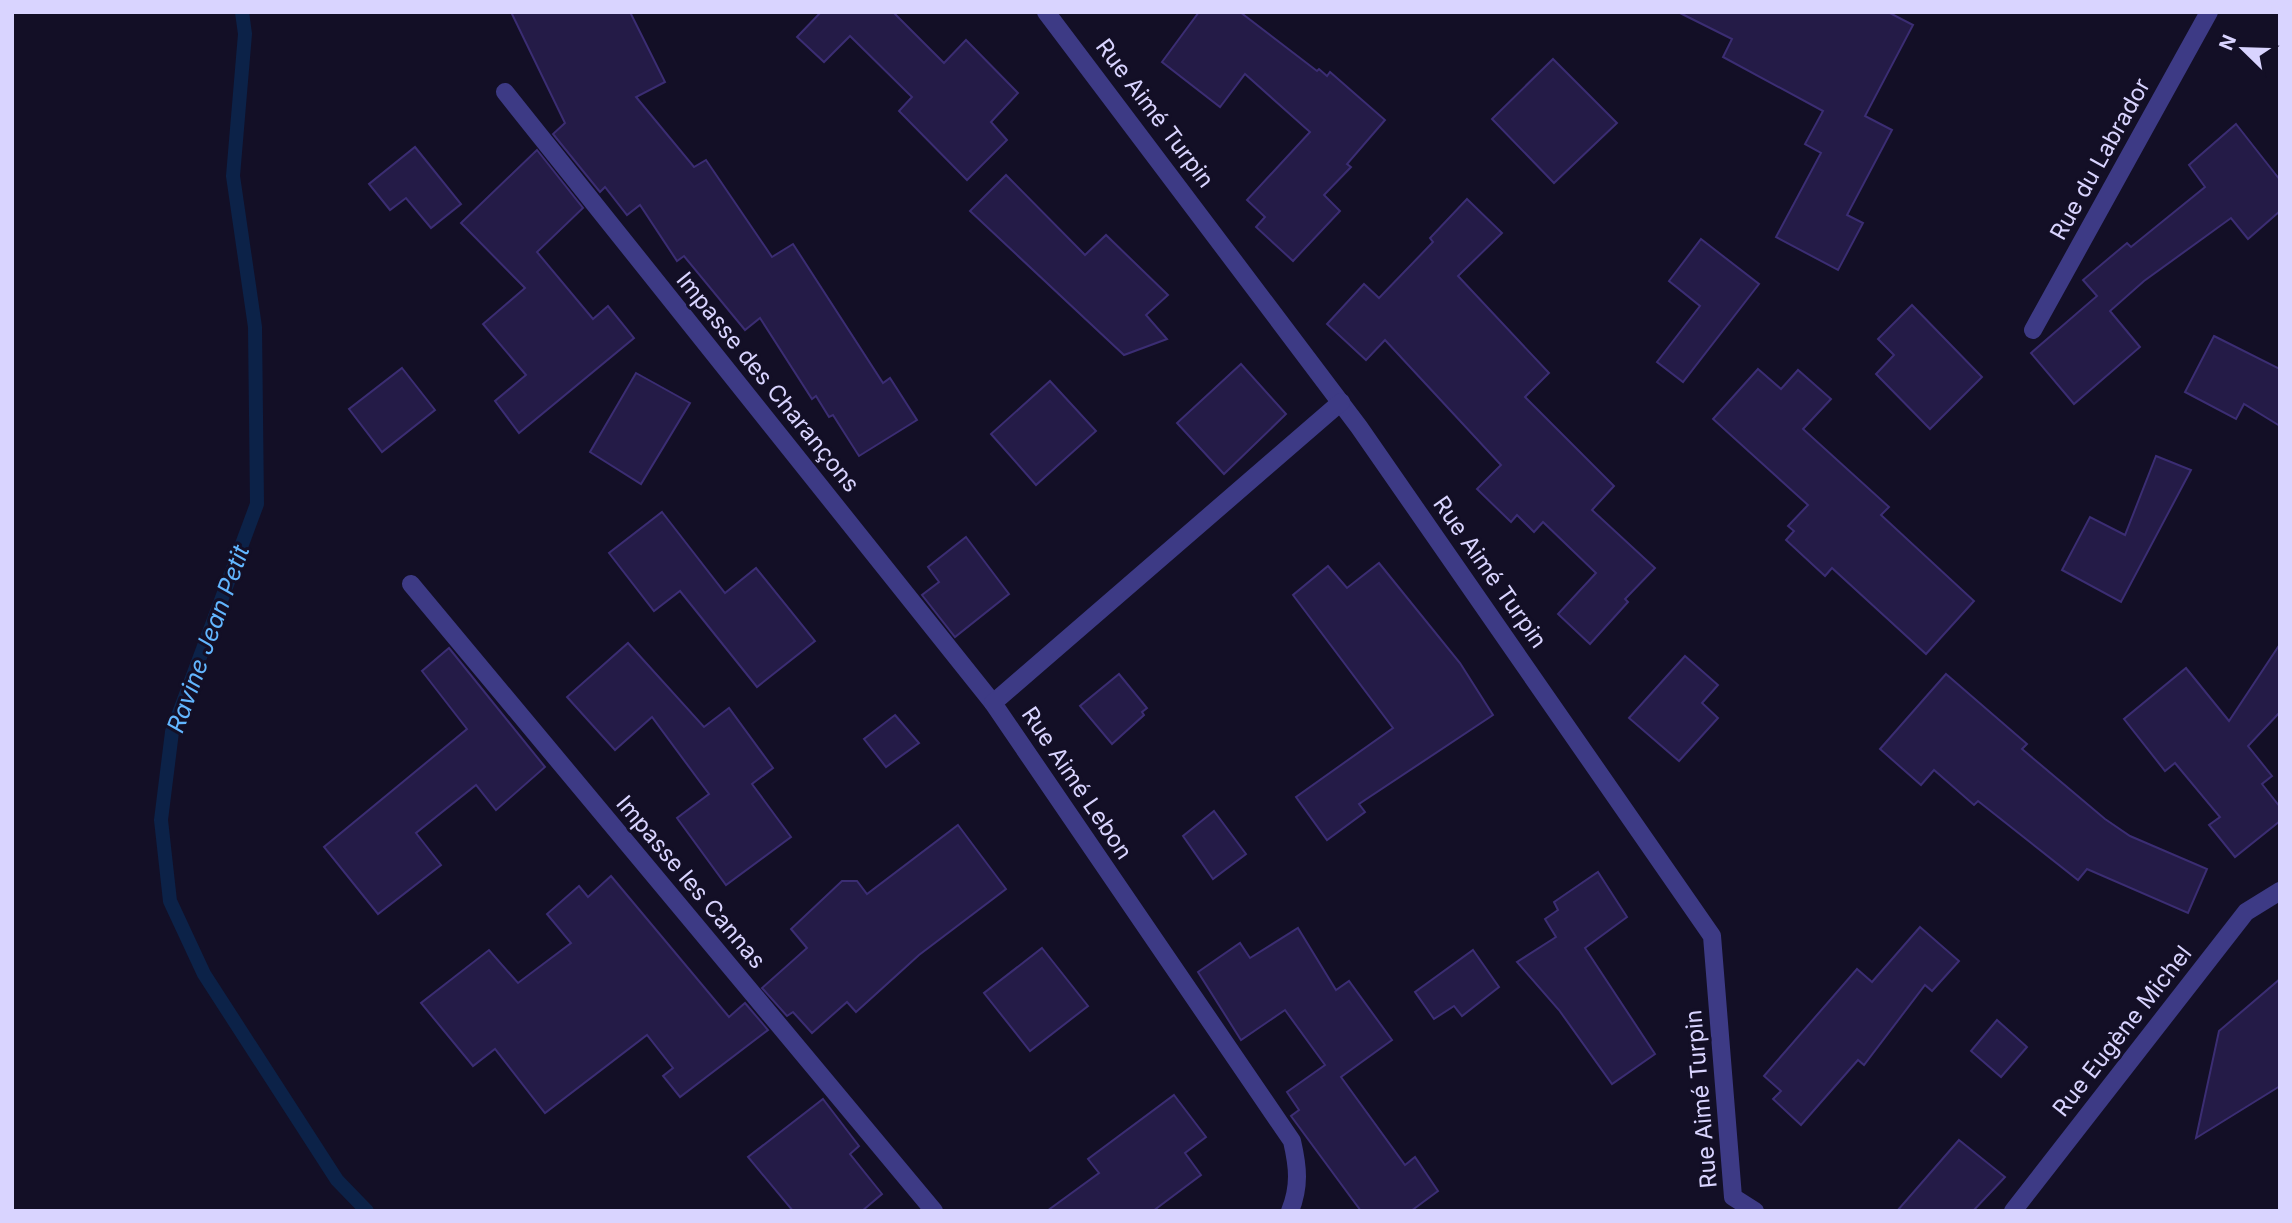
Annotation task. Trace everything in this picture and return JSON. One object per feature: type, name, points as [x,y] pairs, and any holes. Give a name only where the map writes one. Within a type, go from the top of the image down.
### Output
[{"type":"street","name":"Rue Aimé Turpin","points":[[1046,12],[1341,402],[1712,936],[1733,1196],[1755,1211]]},
{"type":"street","name":"Rue du Labrador","points":[[2033,330],[2209,12]]},
{"type":"street","name":"Impasse des Charançons","points":[[505,92],[993,703]]},
{"type":"street","name":"Rue Aimé Lebon","points":[[1290,1211],[1297,1193],[1298,1167],[1292,1141],[993,703],[1341,402]]},
{"type":"street","name":"Impasse les Cannas","points":[[411,584],[934,1211]]},
{"type":"street","name":"Rue Eugène Michel","points":[[2012,1211],[2246,912],[2280,891]]},
{"type":"building","points":[[511,12],[630,12],[665,82],[636,97],[694,167],[706,160],[772,257],[793,244],[883,383],[890,378],[917,420],[859,456],[833,415],[829,417],[816,396],[812,399],[760,318],[745,330],[684,256],[677,261],[640,205],[627,215],[605,187],[600,192],[553,134],[565,123]]},
{"type":"building","points":[[821,12],[893,12],[944,63],[966,40],[1018,93],[991,122],[1007,140],[967,180],[899,111],[912,97],[850,36],[824,62],[797,37]]},
{"type":"building","points":[[1199,12],[1240,12],[1317,71],[1319,69],[1327,76],[1330,72],[1385,120],[1347,164],[1351,167],[1324,195],[1340,211],[1293,261],[1256,227],[1265,217],[1247,200],[1310,132],[1245,74],[1220,107],[1162,62]]},
{"type":"building","points":[[1678,12],[1888,12],[1913,25],[1865,116],[1892,130],[1847,215],[1863,223],[1838,270],[1776,237],[1821,153],[1805,144],[1823,111],[1723,57],[1732,39]]},
{"type":"building","points":[[1553,59],[1617,123],[1554,183],[1492,119]]},
{"type":"building","points":[[2236,124],[2280,180],[2280,211],[2248,239],[2231,218],[2144,281],[2110,311],[2140,347],[2074,404],[2031,353],[2097,296],[2083,280],[2127,243],[2131,247],[2205,187],[2189,165]]},
{"type":"building","points":[[415,147],[461,204],[431,228],[406,198],[390,210],[369,184]]},
{"type":"building","points":[[537,150],[583,208],[537,252],[593,319],[608,306],[634,338],[519,433],[495,401],[526,375],[483,324],[525,288],[461,223]]},
{"type":"building","points":[[1006,175],[1085,255],[1106,235],[1168,295],[1146,315],[1167,339],[1124,355],[970,211]]},
{"type":"building","points":[[1467,199],[1502,233],[1458,276],[1549,373],[1525,397],[1614,486],[1592,510],[1655,568],[1625,599],[1628,602],[1590,644],[1558,614],[1596,573],[1543,522],[1534,532],[1517,515],[1511,522],[1477,489],[1501,465],[1385,340],[1366,360],[1327,324],[1364,284],[1379,298],[1433,242],[1430,238]]},
{"type":"building","points":[[1701,239],[1759,284],[1683,382],[1657,362],[1700,306],[1669,281]]},
{"type":"building","points":[[1912,305],[1982,377],[1930,429],[1876,374],[1894,355],[1878,339]]},
{"type":"building","points":[[2214,336],[2280,369],[2280,426],[2244,404],[2236,419],[2185,392]]},
{"type":"building","points":[[1241,364],[1286,414],[1224,474],[1177,423]]},
{"type":"building","points":[[402,368],[435,410],[382,452],[349,409]]},
{"type":"building","points":[[1758,369],[1781,389],[1798,370],[1831,399],[1803,429],[1889,507],[1881,515],[1974,601],[1926,654],[1832,568],[1825,576],[1786,540],[1794,531],[1788,526],[1808,505],[1713,419]]},
{"type":"building","points":[[636,373],[690,403],[641,484],[590,452]]},
{"type":"building","points":[[1050,381],[1096,431],[1036,485],[991,434]]},
{"type":"building","points":[[2156,456],[2191,470],[2121,602],[2062,570],[2090,517],[2125,535]]},
{"type":"building","points":[[662,512],[725,593],[756,568],[815,641],[757,687],[680,591],[654,611],[609,553]]},
{"type":"building","points":[[966,537],[1009,594],[955,637],[922,595],[939,582],[928,567]]},
{"type":"building","points":[[1379,563],[1460,663],[1493,715],[1359,804],[1365,812],[1327,840],[1296,797],[1393,728],[1293,595],[1328,566],[1347,588]]},
{"type":"building","points":[[628,643],[704,727],[729,708],[773,768],[752,784],[791,837],[726,885],[677,818],[709,794],[652,717],[615,750],[567,697]]},
{"type":"building","points":[[2280,644],[2280,712],[2248,746],[2272,776],[2262,784],[2280,807],[2280,821],[2235,857],[2209,825],[2220,817],[2175,763],[2165,771],[2124,719],[2186,668],[2229,721]]},
{"type":"building","points":[[449,648],[545,767],[496,810],[476,785],[416,833],[441,865],[378,914],[324,847],[467,729],[422,671]]},
{"type":"building","points":[[1685,656],[1718,685],[1702,703],[1718,718],[1679,761],[1629,718]]},
{"type":"building","points":[[1119,674],[1147,708],[1142,712],[1144,715],[1112,744],[1080,706]]},
{"type":"building","points":[[1946,674],[2027,744],[2022,749],[2105,819],[2130,836],[2207,869],[2188,913],[2087,869],[2078,880],[1978,801],[1974,805],[1934,770],[1921,785],[1880,749]]},
{"type":"building","points":[[895,715],[919,743],[886,767],[864,739]]},
{"type":"building","points":[[1214,811],[1246,854],[1213,879],[1183,836]]},
{"type":"building","points":[[958,825],[1006,889],[919,955],[856,1012],[847,1002],[812,1033],[793,1012],[787,1016],[762,988],[807,948],[791,929],[842,881],[857,881],[867,894]]},
{"type":"building","points":[[1598,872],[1627,917],[1585,948],[1655,1054],[1612,1084],[1559,1010],[1517,962],[1556,937],[1545,919],[1558,910],[1554,902]]},
{"type":"building","points":[[611,876],[729,1017],[745,1003],[768,1030],[680,1097],[663,1076],[673,1068],[647,1035],[545,1113],[495,1049],[473,1066],[421,1003],[489,950],[518,983],[571,943],[547,914],[579,886],[588,897]]},
{"type":"building","points":[[1920,927],[1959,961],[1932,991],[1925,985],[1864,1065],[1858,1060],[1801,1125],[1773,1099],[1781,1091],[1764,1076],[1857,969],[1872,982]]},
{"type":"building","points":[[1298,928],[1336,990],[1349,981],[1392,1040],[1341,1077],[1405,1165],[1415,1157],[1438,1191],[1411,1211],[1361,1211],[1291,1116],[1299,1110],[1287,1092],[1325,1065],[1285,1010],[1241,1040],[1198,972],[1240,943],[1250,958]]},
{"type":"building","points":[[1042,948],[1088,1006],[1030,1051],[984,993]]},
{"type":"building","points":[[1473,950],[1499,987],[1462,1016],[1454,1006],[1434,1019],[1415,992]]},
{"type":"building","points":[[2280,979],[2280,1086],[2196,1138],[2219,1031]]},
{"type":"building","points":[[1997,1020],[2027,1047],[2001,1077],[1971,1051]]},
{"type":"building","points":[[1174,1095],[1206,1137],[1185,1153],[1201,1175],[1153,1211],[1047,1211],[1099,1173],[1088,1159]]},
{"type":"building","points":[[823,1099],[859,1146],[850,1154],[882,1194],[862,1211],[793,1211],[748,1157]]},
{"type":"building","points":[[1959,1140],[2005,1177],[1973,1211],[1897,1211]]},
{"type":"waterway","name":"Ravine Jean Petit","points":[[242,12],[245,34],[233,176],[255,327],[257,504],[172,732],[161,820],[170,901],[204,974],[337,1180],[367,1211]]}]
